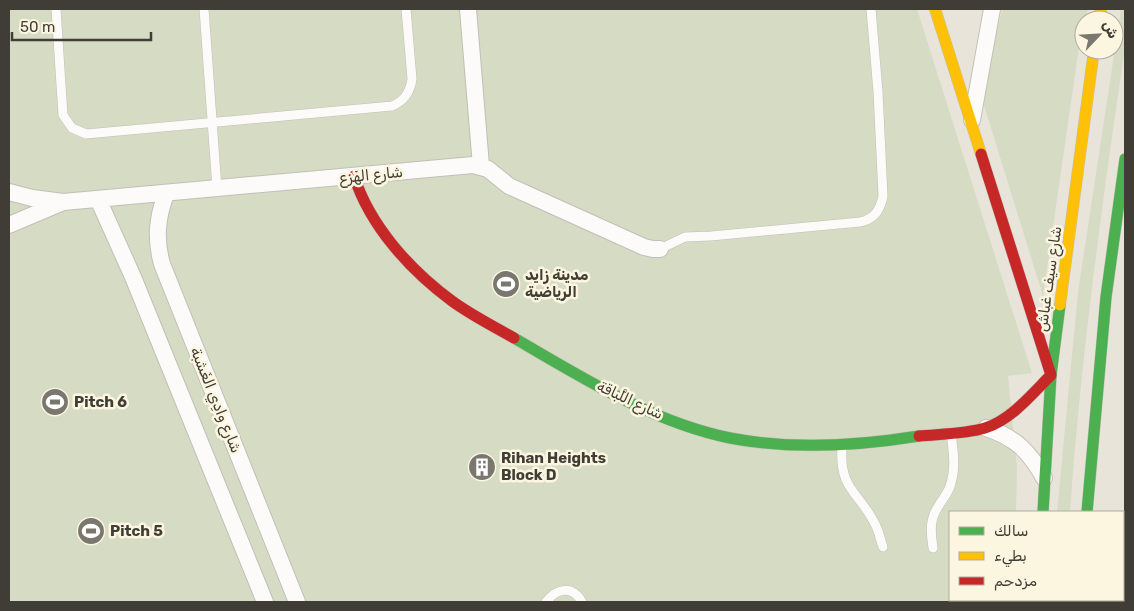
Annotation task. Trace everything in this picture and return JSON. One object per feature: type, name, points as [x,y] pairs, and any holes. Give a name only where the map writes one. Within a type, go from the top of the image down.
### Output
[{"type":"street","points":[[468,9],[481,166],[488,169],[509,186],[644,247],[660,249]]},
{"type":"street","points":[[935,9],[1051,375]]},
{"type":"street","points":[[971,123],[992,9]]},
{"type":"street","name":"شارع سيف غباش","points":[[1043,511],[1051,375],[1093,60]]},
{"type":"street","points":[[1087,511],[1106,297],[1125,159]]},
{"type":"street","name":"شارع الهَزع","points":[[9,192],[32,198],[63,202],[473,165],[481,166]]},
{"type":"street","name":"شارع اللَّباقة","points":[[354,176],[361,198],[374,220],[423,278],[444,296],[580,377],[664,417],[720,436],[770,443],[842,444],[896,440],[986,428],[1028,398],[1051,375]]},
{"type":"street","name":"شارع وادِي الغَشبة","points":[[166,194],[158,221],[158,250],[162,264],[296,602]]},
{"type":"street","name":"شارع وادِي الغَشبة","points":[[98,199],[133,277],[265,602]]},
{"type":"street","name":"شارع الهَزع","points":[[9,225],[63,202]]},
{"type":"street","name":"شارع اللَّباقة","points":[[986,428],[1014,440],[1030,456],[1044,478]]},
{"type":"lane","points":[[56,9],[61,108],[72,128],[86,134],[392,106],[399,103],[409,93],[412,79],[406,9]]},
{"type":"lane","points":[[204,9],[217,189]]},
{"type":"lane","points":[[660,249],[685,237],[860,222],[873,217],[882,204],[883,196],[878,92],[871,9]]},
{"type":"lane","points":[[933,548],[930,531],[932,519],[951,485],[954,470],[951,432]]},
{"type":"lane","points":[[842,444],[841,459],[844,475],[850,489],[876,525],[883,546]]},
{"type":"lane","points":[[546,602],[555,592],[561,591],[572,592],[580,599],[589,602]]},
{"type":"green space","name":"مدينة زايد الرياضية","points":[[9,9],[917,9],[1032,373],[1008,376],[1017,467],[1016,511],[949,511],[949,601],[1013,602],[9,602]]},
{"type":"green space","points":[[1002,9],[1088,9],[1074,10],[1074,60],[1077,60],[1043,296],[982,99]]},
{"type":"green space","points":[[1121,9],[1125,9],[1124,55],[1124,10]]},
{"type":"green space","points":[[1113,60],[1123,60],[1093,280],[1080,395],[1070,511],[1057,511],[1078,292]]},
{"type":"traffic: fast","points":[[1087,511],[1106,297],[1125,159]]},
{"type":"traffic: fast","points":[[1043,511],[1051,375],[1060,305]]},
{"type":"traffic: fast","points":[[514,338],[619,397],[646,410],[701,431],[753,442],[801,445],[848,444],[919,436]]},
{"type":"traffic: slow","points":[[935,9],[981,154]]},
{"type":"traffic: slow","points":[[1060,305],[1093,60]]},
{"type":"traffic: jam","points":[[919,436],[969,432],[995,424],[1021,406],[1051,375],[981,154]]},
{"type":"traffic: jam","points":[[354,176],[370,212],[393,246],[407,261],[436,289],[452,301],[474,316],[514,338]]},
{"type":"place","name":"مدينة زايد الرياضية","points":[[506,284]]},
{"type":"place","name":"Pitch 6","points":[[55,402]]},
{"type":"place","name":"Rihan Heights Block D","points":[[482,467]]},
{"type":"place","name":"Pitch 5","points":[[91,531]]}]
